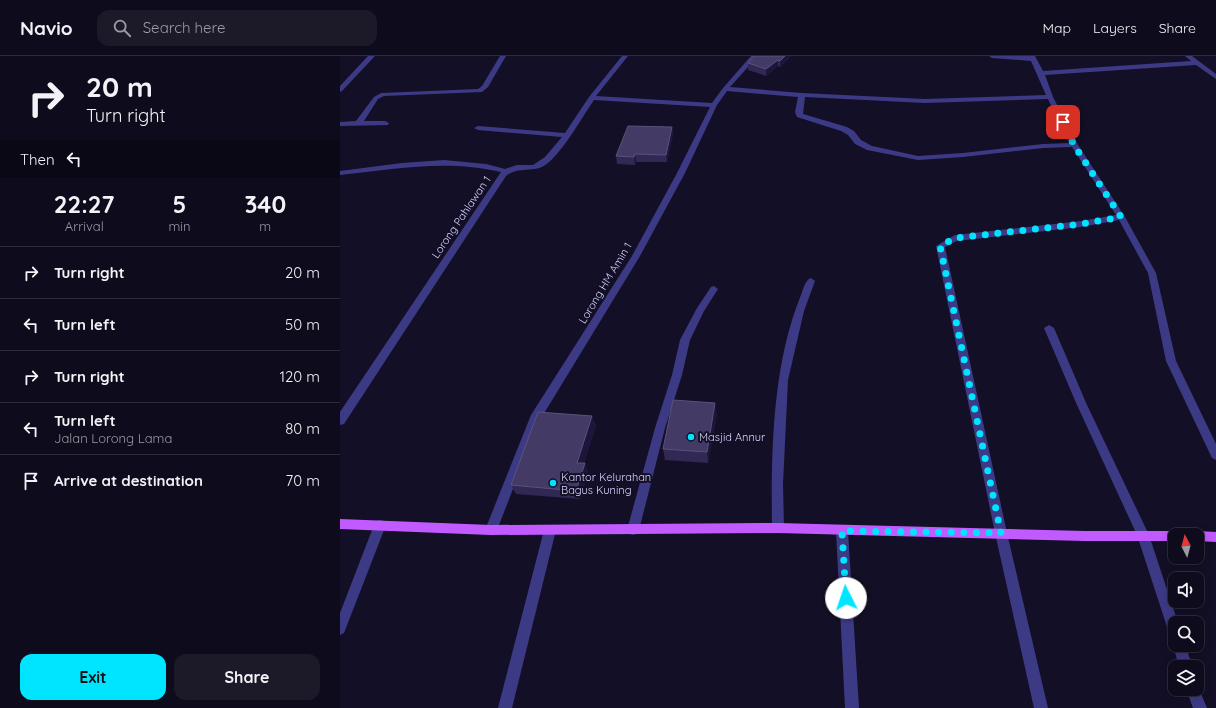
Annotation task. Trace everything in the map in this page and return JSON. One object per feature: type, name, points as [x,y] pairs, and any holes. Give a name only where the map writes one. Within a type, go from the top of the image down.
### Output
[{"type":"main road","points":[[340,524],[491,530],[778,528],[842,531],[1001,533],[1085,536],[1168,536]]},
{"type":"main road","points":[[1204,536],[1216,536]]},
{"type":"street","points":[[340,90],[372,56]]},
{"type":"street","points":[[360,123],[376,98],[383,94],[480,91],[485,87],[503,56]]},
{"type":"street","name":"Lorong Pahlawan 1","points":[[340,421],[480,207],[506,171],[513,168],[542,164],[566,135],[591,98],[625,56]]},
{"type":"street","name":"Lorong HM Amin 1","points":[[491,530],[535,418],[636,256],[714,105],[725,89],[755,56]]},
{"type":"street","points":[[992,56],[1033,57],[1050,97],[1074,145],[1121,217],[1152,273],[1171,361],[1216,456]]},
{"type":"street","points":[[1188,56],[1216,77]]},
{"type":"street","points":[[1041,73],[1101,68],[1199,63]]},
{"type":"street","points":[[725,89],[802,95],[924,101],[1050,97]]},
{"type":"street","points":[[802,95],[799,112],[800,115],[844,129],[861,144],[906,156],[930,158],[1043,146],[1074,145]]},
{"type":"street","points":[[591,98],[714,105]]},
{"type":"street","points":[[340,124],[386,123]]},
{"type":"street","points":[[478,128],[566,135]]},
{"type":"street","points":[[340,173],[414,165],[451,163],[479,164],[506,171]]},
{"type":"street","points":[[1041,708],[1001,533],[940,246],[955,238],[1081,224],[1121,217]]},
{"type":"street","points":[[778,528],[777,484],[783,380],[800,311],[811,281]]},
{"type":"street","points":[[633,530],[660,428],[677,375],[685,340],[700,310],[714,290]]},
{"type":"street","points":[[1048,328],[1082,405],[1143,535],[1169,616]]},
{"type":"street","points":[[340,629],[380,525]]},
{"type":"street","points":[[505,708],[550,530]]},
{"type":"street","points":[[842,531],[852,708]]},
{"type":"street","points":[[1196,696],[1200,708]]},
{"type":"building","points":[[754,56],[785,56],[780,61],[778,60],[766,69],[748,63]]},
{"type":"building","points":[[628,126],[672,127],[666,155],[635,154],[634,157],[616,156]]},
{"type":"building","name":"Masjid Annur","points":[[673,400],[715,403],[707,452],[663,449]]},
{"type":"building","points":[[538,412],[592,416],[577,463],[585,463],[576,491],[511,485]]},
{"type":"place","name":"Masjid Annur","points":[[691,437]]},
{"type":"place","name":"Kantor Kelurahan Bagus Kuning","points":[[553,483]]},
{"type":"route","points":[[846,598],[842,531],[1001,533],[940,246],[955,238],[1081,224],[1121,217],[1074,145],[1063,122]]}]
